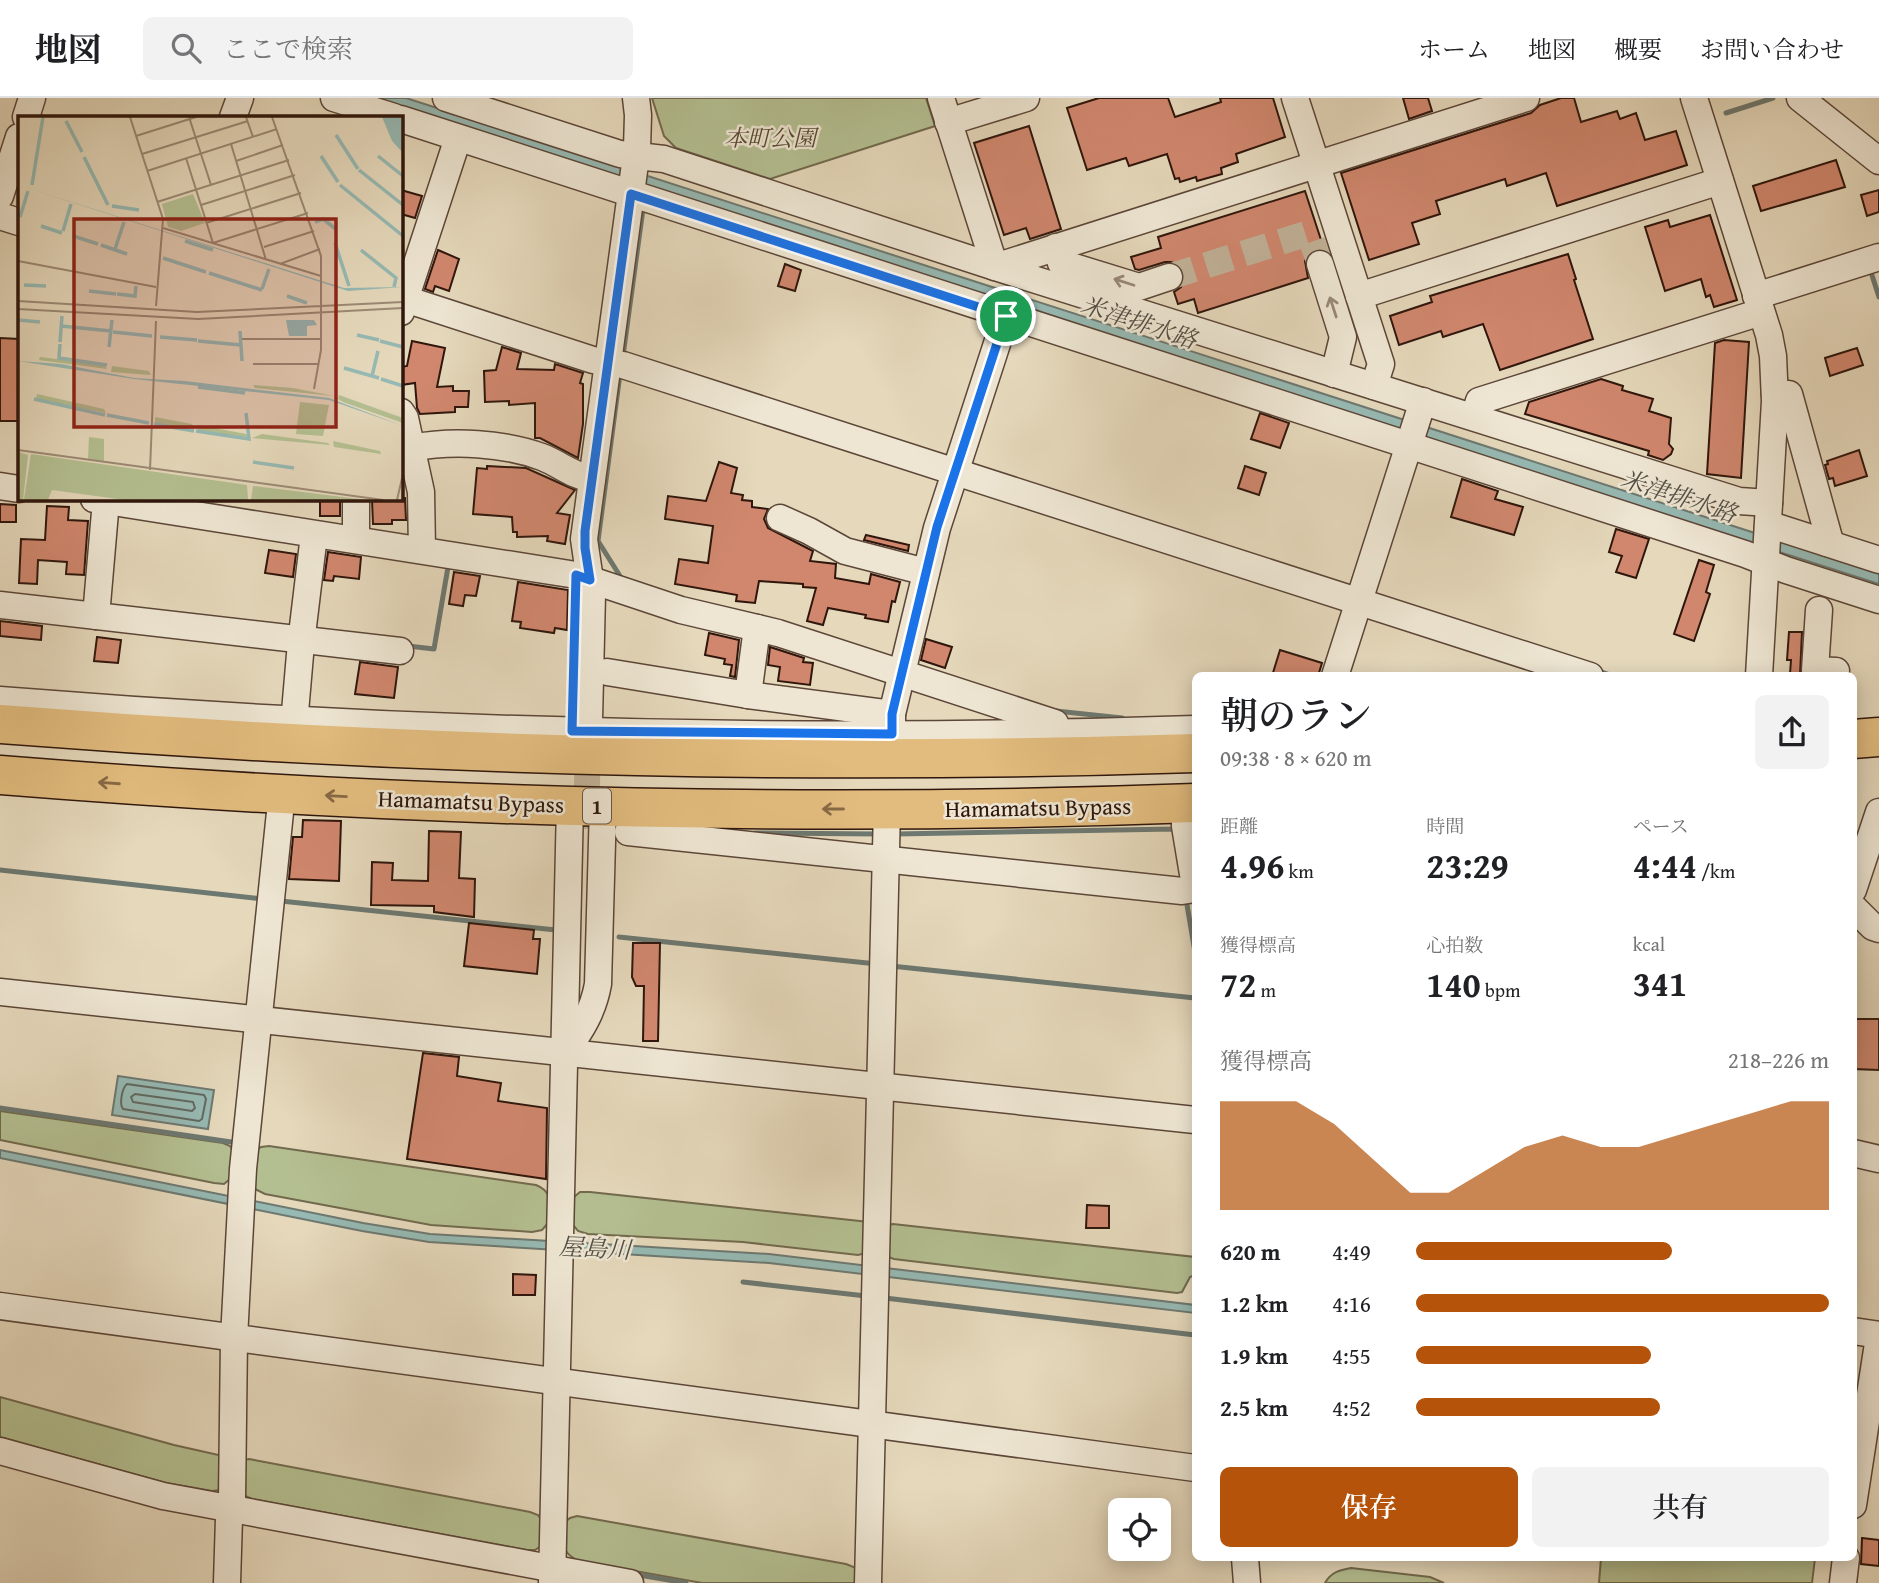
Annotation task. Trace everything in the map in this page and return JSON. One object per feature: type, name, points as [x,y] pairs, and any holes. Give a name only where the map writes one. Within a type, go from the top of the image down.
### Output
[{"type":"highway","points":[[1857,718],[1879,716]]},
{"type":"highway","name":"1","points":[[0,724],[588,738],[894,758],[1192,753]]},
{"type":"highway","points":[[1857,739],[1879,737]]},
{"type":"highway","points":[[1857,766],[1879,764]]},
{"type":"highway","name":"Hamamatsu Bypass","points":[[0,775],[282,793],[598,819],[887,809],[1190,804]]},
{"type":"street","points":[[26,116],[32,98]]},
{"type":"street","points":[[233,116],[240,98]]},
{"type":"street","points":[[334,98],[391,116]]},
{"type":"street","points":[[588,738],[607,672],[584,540],[636,158],[639,132],[636,98]]},
{"type":"street","points":[[995,267],[945,110],[1026,98]]},
{"type":"street","points":[[1295,98],[1381,364],[1374,386]]},
{"type":"street","points":[[995,267],[1526,98]]},
{"type":"street","points":[[1694,98],[1773,356],[1775,394],[1759,672]]},
{"type":"street","points":[[1800,98],[1879,161]]},
{"type":"street","points":[[454,99],[620,154],[636,158],[664,159],[995,267],[1337,362],[1374,386],[1415,426]]},
{"type":"street","points":[[402,119],[1006,316],[1415,426],[1766,560],[1879,600]]},
{"type":"street","points":[[458,138],[403,305],[593,360],[623,365],[1578,672]]},
{"type":"street","points":[[0,196],[18,140]]},
{"type":"street","points":[[1359,296],[1720,181]]},
{"type":"street","points":[[0,216],[18,222]]},
{"type":"street","points":[[1056,247],[1062,262],[1139,287],[1169,277]]},
{"type":"street","points":[[1474,417],[1479,401],[1759,304],[1879,257]]},
{"type":"street","points":[[1320,264],[1343,337],[1337,362]]},
{"type":"street","points":[[892,724],[901,674],[937,527],[1006,316]]},
{"type":"street","points":[[1775,394],[1789,394],[1829,538],[1828,543]]},
{"type":"street","points":[[402,414],[421,492],[422,551]]},
{"type":"street","points":[[1415,426],[1474,417],[1739,501],[1780,528],[1879,560]]},
{"type":"street","points":[[1336,672],[1415,426]]},
{"type":"street","points":[[412,448],[461,443],[486,445],[542,457],[578,477],[592,479]]},
{"type":"street","points":[[0,486],[18,489]]},
{"type":"street","points":[[96,616],[104,500]]},
{"type":"street","points":[[110,500],[591,581],[681,610],[757,628],[1055,723],[1055,733]]},
{"type":"street","points":[[356,500],[356,540]]},
{"type":"street","points":[[780,518],[845,551],[926,572]]},
{"type":"street","points":[[0,701],[294,731],[314,535]]},
{"type":"street","points":[[588,738],[591,581]]},
{"type":"street","points":[[0,605],[400,650]]},
{"type":"street","points":[[1819,610],[1815,670],[1836,671]]},
{"type":"street","points":[[747,695],[757,628]]},
{"type":"street","points":[[607,672],[747,695],[892,724]]},
{"type":"street","points":[[588,738],[892,724],[1055,733],[1192,729]]},
{"type":"street","points":[[227,1583],[241,1203],[282,793]]},
{"type":"street","points":[[1190,804],[1185,826],[1192,869]]},
{"type":"street","points":[[868,1583],[887,809]]},
{"type":"street","points":[[1857,874],[1879,812]]},
{"type":"street","points":[[598,819],[663,836],[1182,891],[1192,889]]},
{"type":"street","points":[[552,1576],[564,1028],[598,819]]},
{"type":"street","points":[[565,1053],[586,1023],[598,984],[598,819]]},
{"type":"street","points":[[1857,911],[1873,927],[1879,929]]},
{"type":"street","points":[[0,992],[1192,1120]]},
{"type":"street","points":[[1857,1154],[1879,1159]]},
{"type":"street","points":[[0,1306],[1192,1468]]},
{"type":"street","points":[[1857,1332],[1879,1336],[1857,1476]]},
{"type":"street","points":[[0,1451],[163,1496],[552,1576],[631,1583]]},
{"type":"street","points":[[1245,1561],[1247,1583]]},
{"type":"street","points":[[1843,1583],[1846,1561]]},
{"type":"green space","name":"本町公園","points":[[652,98],[926,98],[935,126],[770,179],[676,148],[664,136]]},
{"type":"green space","points":[[0,1111],[223,1143],[230,1146],[234,1152],[231,1178],[224,1184],[214,1183],[0,1140]]},
{"type":"green space","points":[[261,1147],[536,1185],[548,1195],[549,1222],[542,1230],[532,1232],[431,1225],[265,1194],[255,1189],[253,1153]]},
{"type":"green space","points":[[580,1192],[867,1222],[866,1253],[858,1255],[743,1242],[588,1234],[578,1231],[573,1225],[574,1197]]},
{"type":"green space","points":[[887,1225],[1192,1257],[1192,1276],[1182,1292],[1177,1293],[894,1259],[886,1256]]},
{"type":"green space","points":[[0,1397],[223,1456],[220,1490],[166,1483],[0,1437]]},
{"type":"green space","points":[[243,1460],[530,1512],[538,1515],[542,1521],[541,1546],[535,1550],[527,1550],[252,1499],[243,1495]]},
{"type":"green space","points":[[577,1516],[846,1564],[856,1568],[863,1583],[702,1583],[579,1561],[568,1554],[563,1541],[564,1523]]},
{"type":"green space","points":[[1601,1561],[1815,1561],[1812,1583],[1599,1583]]},
{"type":"green space","points":[[1351,1568],[1430,1577],[1444,1583],[1325,1583],[1333,1574]]},
{"type":"water","points":[[371,98],[406,98],[1879,573],[1879,584]]},
{"type":"water","points":[[118,1076],[214,1090],[208,1129],[112,1115]]},
{"type":"water","name":"屋島川","points":[[0,1150],[430,1234],[769,1254],[1192,1305],[1192,1313],[769,1263],[429,1242],[0,1158]]},
{"type":"building","points":[[1099,98],[1168,98],[1175,117],[1221,102],[1220,98],[1273,98],[1285,137],[1236,154],[1238,162],[1221,168],[1222,174],[1197,181],[1196,177],[1180,182],[1179,178],[1175,179],[1167,154],[1129,166],[1126,158],[1087,170],[1067,108]]},
{"type":"building","points":[[1403,98],[1428,98],[1432,111],[1409,119]]},
{"type":"building","points":[[1561,98],[1574,98],[1581,122],[1617,111],[1620,119],[1636,113],[1645,140],[1676,131],[1687,165],[1557,206],[1546,173],[1507,186],[1505,179],[1436,201],[1440,214],[1412,223],[1419,244],[1369,260],[1341,173],[1531,113],[1540,105]]},
{"type":"building","points":[[1029,126],[1061,229],[1030,239],[1026,228],[1004,235],[974,143]]},
{"type":"building","points":[[1836,160],[1845,187],[1761,211],[1753,186]]},
{"type":"building","points":[[402,190],[422,196],[415,218],[402,214]]},
{"type":"building","points":[[1879,190],[1879,212],[1867,216],[1861,195]]},
{"type":"building","points":[[1305,191],[1324,249],[1315,249],[1308,254],[1305,261],[1308,278],[1198,313],[1194,299],[1178,304],[1174,292],[1181,287],[1184,279],[1184,271],[1179,265],[1165,262],[1135,269],[1131,257],[1161,248],[1158,237]]},
{"type":"building","points":[[1710,215],[1737,300],[1714,307],[1710,295],[1706,297],[1701,279],[1665,291],[1645,227],[1668,220],[1670,227]]},
{"type":"building","points":[[438,250],[459,259],[449,291],[435,286],[433,292],[425,289]]},
{"type":"building","points":[[1568,254],[1593,339],[1500,370],[1483,324],[1443,337],[1441,331],[1399,345],[1390,316],[1432,302],[1430,296]]},
{"type":"building","points":[[785,264],[801,270],[795,291],[778,286]]},
{"type":"building","points":[[0,338],[18,339],[18,421],[0,421]]},
{"type":"building","points":[[1724,340],[1749,342],[1741,478],[1707,474],[1715,343]]},
{"type":"building","points":[[412,341],[445,348],[437,387],[453,386],[453,391],[469,391],[468,407],[455,407],[455,412],[420,414],[415,383],[402,385],[402,367],[407,366]]},
{"type":"building","points":[[502,347],[521,353],[517,369],[554,370],[555,364],[583,373],[580,383],[583,384],[583,424],[578,458],[540,438],[535,438],[535,403],[509,405],[509,401],[485,402],[484,371],[496,370]]},
{"type":"building","points":[[1857,348],[1863,365],[1830,376],[1825,358]]},
{"type":"building","points":[[1601,379],[1623,386],[1622,390],[1653,399],[1649,411],[1671,418],[1671,454],[1663,460],[1648,455],[1649,451],[1525,414],[1529,402]]},
{"type":"building","points":[[1260,413],[1289,423],[1280,448],[1251,439]]},
{"type":"building","points":[[1859,450],[1867,476],[1835,486],[1833,478],[1829,479],[1825,465],[1828,464],[1827,461]]},
{"type":"building","points":[[719,462],[737,468],[731,493],[743,495],[742,500],[752,501],[752,507],[768,509],[764,519],[768,528],[813,551],[810,561],[836,564],[835,578],[869,584],[871,574],[900,582],[895,602],[892,601],[888,622],[828,608],[823,625],[807,621],[816,588],[803,587],[803,584],[759,581],[755,603],[736,601],[737,595],[675,584],[679,559],[708,563],[713,526],[665,519],[668,496],[706,501]]},
{"type":"building","points":[[487,466],[526,468],[575,490],[557,513],[570,515],[565,544],[547,541],[548,536],[517,537],[517,532],[513,532],[512,517],[473,514],[477,468],[487,469]]},
{"type":"building","points":[[1245,466],[1266,473],[1259,495],[1238,488]]},
{"type":"building","points":[[1462,479],[1498,491],[1495,499],[1523,507],[1514,535],[1451,517]]},
{"type":"building","points":[[405,498],[406,520],[392,520],[392,524],[373,524],[372,500]]},
{"type":"building","points":[[320,500],[340,500],[340,516],[320,516]]},
{"type":"building","points":[[0,504],[16,505],[16,522],[0,522]]},
{"type":"building","points":[[47,506],[69,507],[68,520],[88,521],[84,575],[66,574],[67,562],[38,560],[37,584],[19,583],[21,539],[45,540]]},
{"type":"building","points":[[1616,529],[1649,539],[1636,578],[1616,572],[1622,556],[1609,552]]},
{"type":"building","points":[[866,535],[909,545],[908,551],[864,540]]},
{"type":"building","points":[[269,550],[296,554],[293,577],[265,573]]},
{"type":"building","points":[[328,552],[361,557],[359,579],[334,576],[333,581],[324,580]]},
{"type":"building","points":[[1699,560],[1714,565],[1706,592],[1710,594],[1694,641],[1674,634]]},
{"type":"building","points":[[454,572],[480,576],[476,596],[465,595],[463,606],[449,604]]},
{"type":"building","points":[[518,582],[568,590],[567,630],[555,628],[554,633],[520,628],[521,622],[512,621]]},
{"type":"building","points":[[0,621],[42,626],[41,640],[0,636]]},
{"type":"building","points":[[1789,632],[1802,632],[1800,672],[1790,672],[1791,660],[1787,660]]},
{"type":"building","points":[[709,633],[739,640],[735,677],[730,676],[732,665],[724,664],[725,659],[705,655]]},
{"type":"building","points":[[97,637],[121,640],[118,663],[94,661]]},
{"type":"building","points":[[926,639],[952,647],[945,668],[921,660]]},
{"type":"building","points":[[770,647],[804,658],[803,662],[813,663],[810,685],[778,681],[780,667],[768,665]]},
{"type":"building","points":[[1280,650],[1322,663],[1319,672],[1273,672]]},
{"type":"building","points":[[360,662],[398,667],[394,698],[355,694]]},
{"type":"building","points":[[303,820],[341,821],[339,881],[289,879],[293,837],[302,837]]},
{"type":"building","points":[[429,831],[461,832],[459,878],[475,879],[474,917],[434,912],[434,906],[371,905],[372,862],[393,863],[392,880],[428,881]]},
{"type":"building","points":[[469,923],[534,930],[533,939],[540,939],[537,974],[464,966]]},
{"type":"building","points":[[633,943],[660,943],[658,1041],[643,1041],[644,986],[636,986],[632,977]]},
{"type":"building","points":[[1857,1019],[1879,1019],[1879,1070],[1857,1069]]},
{"type":"building","points":[[423,1053],[459,1057],[457,1076],[501,1083],[498,1101],[547,1108],[546,1179],[407,1159]]},
{"type":"building","points":[[1087,1205],[1109,1206],[1109,1228],[1086,1228]]},
{"type":"building","points":[[513,1274],[536,1275],[535,1295],[513,1295]]},
{"type":"building","points":[[1862,1538],[1879,1540],[1879,1566],[1861,1564]]},
{"type":"waterway","points":[[1726,113],[1773,98]]},
{"type":"waterway","points":[[623,356],[643,209]]},
{"type":"waterway","points":[[1870,269],[1879,297]]},
{"type":"waterway","points":[[620,374],[598,541],[620,576]]},
{"type":"waterway","points":[[408,646],[434,649],[448,567],[444,566]]},
{"type":"waterway","points":[[1596,670],[1602,672]]},
{"type":"waterway","points":[[1056,711],[1122,718]]},
{"type":"waterway","points":[[896,834],[1174,829],[1175,834]]},
{"type":"waterway","points":[[755,833],[878,834]]},
{"type":"waterway","points":[[0,870],[263,899]]},
{"type":"waterway","points":[[1186,899],[1192,934]]},
{"type":"waterway","points":[[281,901],[556,930]]},
{"type":"waterway","points":[[619,937],[877,964]]},
{"type":"waterway","points":[[891,966],[1192,998]]},
{"type":"waterway","points":[[0,1108],[238,1143]]},
{"type":"waterway","points":[[743,1282],[866,1296]]},
{"type":"waterway","points":[[885,1298],[1192,1335]]},
{"type":"waterway","points":[[633,1574],[686,1583]]},
{"type":"tunnel","points":[[1169,277],[1309,233],[1320,264]]},
{"type":"tunnel","points":[[586,829],[588,739]]},
{"type":"route","points":[[631,194],[1006,316],[937,527],[892,714],[892,734],[572,731],[576,575],[590,580],[585,531],[631,194]]},
{"type":"water label","name":"米津排水路","points":[[1139,322]]},
{"type":"water label","name":"米津排水路","points":[[1679,496]]}]
